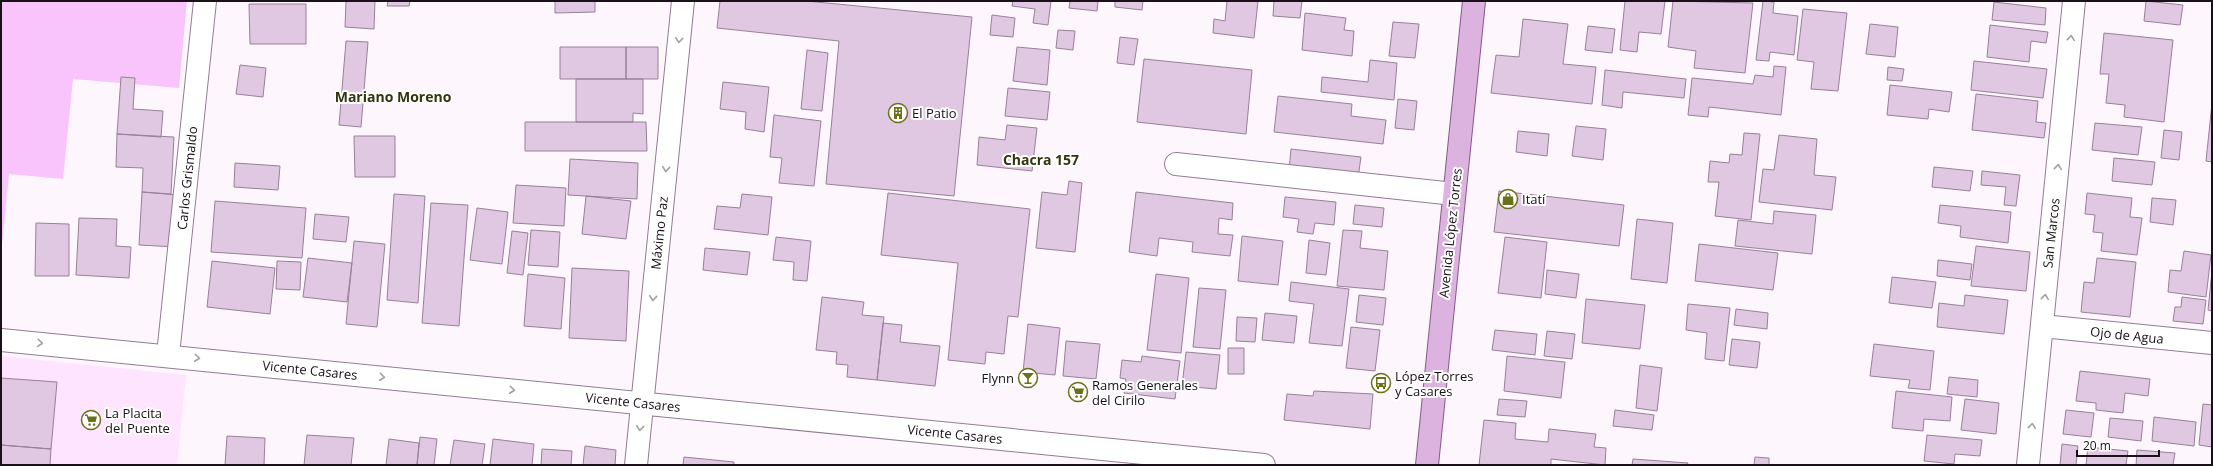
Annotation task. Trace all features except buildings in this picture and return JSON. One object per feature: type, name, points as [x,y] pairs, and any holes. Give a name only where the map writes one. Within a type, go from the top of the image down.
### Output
[{"type":"main road","name":"Avenida López Torres","points":[[1427,465],[1474,1]]},
{"type":"street","name":"Carlos Grismaldo","points":[[168,355],[205,1]]},
{"type":"street","name":"Máximo Paz","points":[[636,465],[683,1]]},
{"type":"street","name":"San Marcos","points":[[2028,465],[2074,1]]},
{"type":"street","points":[[1176,164],[1454,194]]},
{"type":"street","name":"Ojo de Agua","points":[[2042,326],[2212,343]]},
{"type":"street","name":"Vicente Casares","points":[[1,340],[168,355],[1264,465]]},
{"type":"shaded area","points":[[1,1],[187,1],[179,88],[73,79],[63,179],[9,174],[1,255]]},
{"type":"shaded area","name":"La Placita del Puente","points":[[1,356],[186,375],[177,465],[1,465]]},
{"type":"place","name":"El Patio","points":[[898,113]]},
{"type":"place","name":"Itatí","points":[[1508,199]]},
{"type":"place","name":"Flynn","points":[[1028,378]]},
{"type":"place","name":"López Torres y Casares","points":[[1381,383]]},
{"type":"place","name":"Ramos Generales del Cirilo","points":[[1078,392]]},
{"type":"place","name":"La Placita del Puente","points":[[91,420]]},
{"type":"district","name":"Mariano Moreno","points":[[393,97]]},
{"type":"district","name":"Chacra 157","points":[[1041,160]]}]
